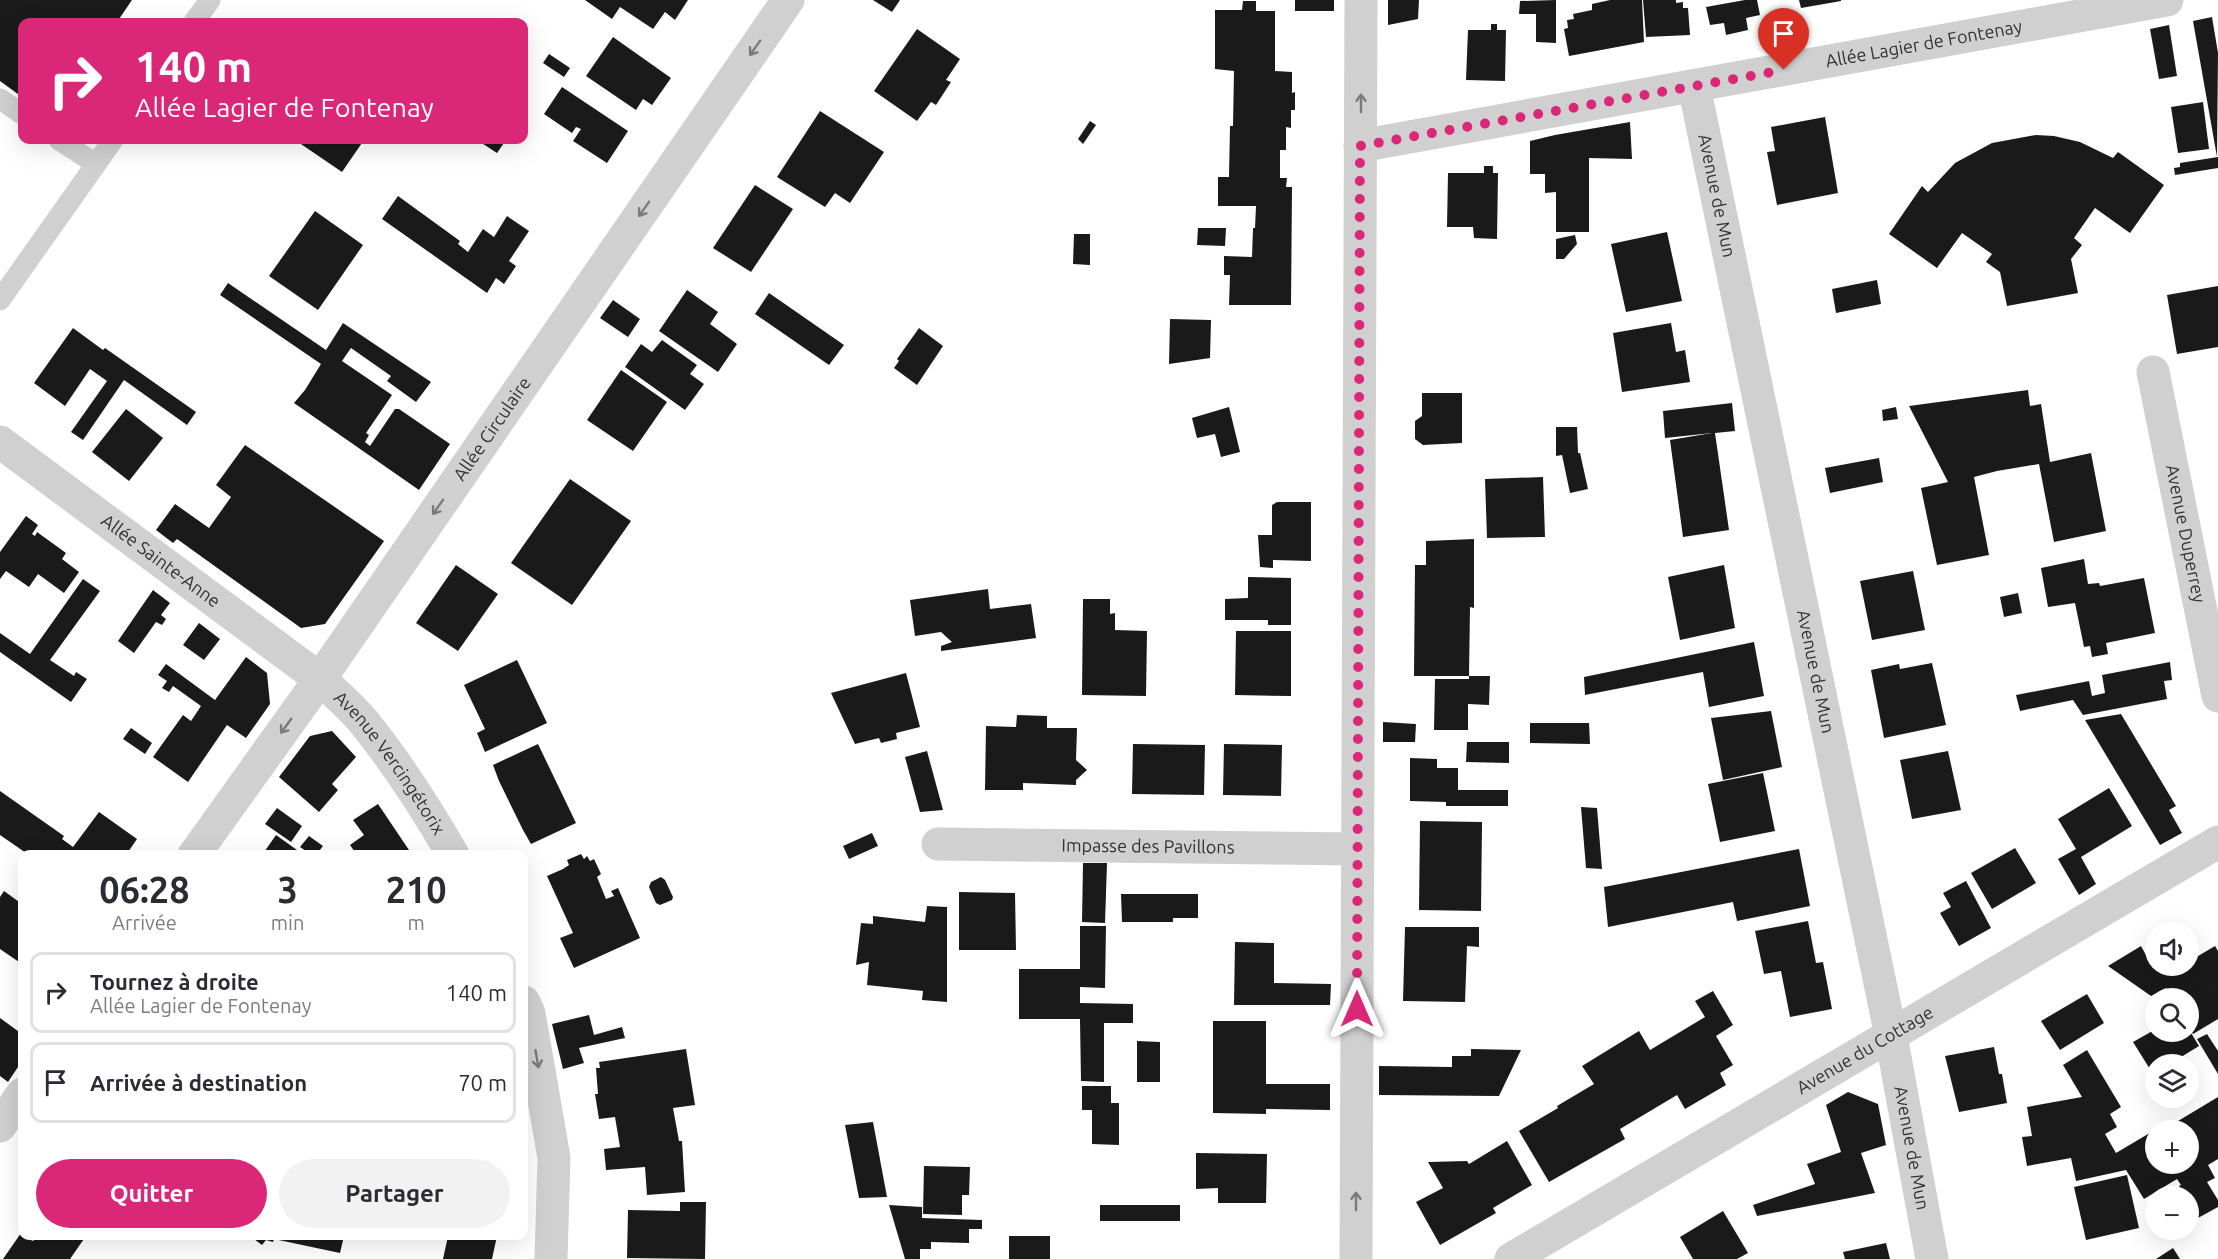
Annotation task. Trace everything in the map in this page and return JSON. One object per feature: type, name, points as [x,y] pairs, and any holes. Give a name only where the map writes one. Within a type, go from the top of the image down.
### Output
[{"type":"street","name":"Allée Circulaire","points":[[198,850],[320,679],[788,0]]},
{"type":"street","points":[[1356,1259],[1361,0]]},
{"type":"street","name":"Allée Lagier de Fontenay","points":[[1360,146],[2167,0]]},
{"type":"street","name":"Avenue de Mun","points":[[1694,86],[1891,1036],[1932,1259]]},
{"type":"street","name":"Avenue Duperrey","points":[[2153,372],[2218,696]]},
{"type":"street","name":"Allée Sainte-Anne","points":[[0,442],[320,679]]},
{"type":"street","name":"Avenue Vercingétorix","points":[[320,679],[361,719],[397,764],[428,810],[450,850]]},
{"type":"street","name":"Avenue du Cottage","points":[[1511,1259],[2218,842]]},
{"type":"street","name":"Impasse des Pavillons","points":[[938,844],[1358,849]]},
{"type":"street","points":[[528,1011],[554,1158],[551,1259]]},
{"type":"street","points":[[0,1126],[18,1100]]},
{"type":"lane","points":[[197,18],[210,0]]},
{"type":"lane","points":[[0,99],[18,111]]},
{"type":"lane","points":[[65,144],[96,164]]},
{"type":"lane","points":[[0,300],[110,144]]},
{"type":"building","points":[[0,0],[132,0],[120,18],[18,18],[18,94],[0,81]]},
{"type":"building","points":[[585,0],[688,0],[675,20],[665,12],[653,29],[620,7],[612,19]]},
{"type":"building","points":[[873,0],[900,0],[892,12]]},
{"type":"building","points":[[1295,0],[1334,0],[1334,11],[1295,11]]},
{"type":"building","points":[[1388,0],[1419,0],[1418,19],[1388,25]]},
{"type":"building","points":[[1556,0],[1556,43],[1536,42],[1536,14],[1519,14],[1520,1]]},
{"type":"building","points":[[1610,0],[1642,0],[1644,42],[1569,56],[1564,29],[1568,28],[1567,20],[1574,19],[1573,14],[1592,10],[1592,4]]},
{"type":"building","points":[[1643,0],[1683,2],[1683,8],[1688,8],[1690,35],[1646,37]]},
{"type":"building","points":[[1757,0],[1760,15],[1746,18],[1748,30],[1726,35],[1724,23],[1710,25],[1706,7]]},
{"type":"building","points":[[1799,0],[1841,0],[1841,1],[1801,8]]},
{"type":"building","points":[[1243,1],[1256,1],[1256,11],[1275,11],[1275,71],[1292,72],[1295,110],[1291,110],[1291,128],[1286,127],[1286,150],[1280,150],[1280,178],[1287,178],[1286,187],[1292,187],[1291,305],[1229,305],[1230,275],[1224,275],[1224,256],[1252,257],[1253,228],[1255,228],[1256,206],[1218,206],[1218,177],[1229,177],[1234,71],[1215,69],[1215,10],[1242,10]]},
{"type":"building","points":[[2212,17],[2218,53],[2217,157],[2193,21]]},
{"type":"building","points":[[1491,24],[1497,24],[1497,30],[1506,30],[1505,81],[1466,80],[1468,30],[1491,30]]},
{"type":"building","points":[[2169,25],[2177,76],[2159,79],[2150,29]]},
{"type":"building","points":[[917,29],[960,59],[946,80],[951,82],[936,105],[931,102],[917,121],[874,91]]},
{"type":"building","points":[[613,37],[671,78],[652,105],[643,99],[636,110],[586,76]]},
{"type":"building","points":[[549,54],[570,68],[564,77],[543,63]]},
{"type":"building","points":[[562,87],[628,131],[607,163],[573,141],[581,129],[576,127],[572,133],[544,114]]},
{"type":"building","points":[[2203,102],[2209,149],[2178,153],[2171,107]]},
{"type":"building","points":[[820,111],[884,152],[850,203],[835,193],[825,207],[777,177]]},
{"type":"building","points":[[1825,117],[1838,193],[1777,205],[1767,152],[1775,151],[1771,127]]},
{"type":"building","points":[[1090,121],[1096,125],[1083,144],[1078,139]]},
{"type":"building","points":[[1630,122],[1632,159],[1589,158],[1589,232],[1556,232],[1556,192],[1545,193],[1545,174],[1530,174],[1530,141]]},
{"type":"building","points":[[2036,135],[2054,136],[2080,142],[2113,158],[2118,152],[2164,185],[2130,233],[2095,208],[2074,238],[2082,245],[2071,259],[2078,293],[2007,306],[2000,272],[1986,262],[1992,254],[1962,233],[1937,268],[1889,234],[1922,186],[1928,192],[1955,163],[1992,143]]},
{"type":"building","points":[[301,144],[361,144],[342,172]]},
{"type":"building","points":[[483,144],[503,144],[497,153]]},
{"type":"building","points":[[2218,157],[2218,168],[2175,175],[2174,168],[2180,167],[2180,163]]},
{"type":"building","points":[[1484,166],[1493,166],[1493,173],[1498,173],[1497,239],[1474,238],[1473,227],[1447,227],[1448,173],[1484,173]]},
{"type":"building","points":[[755,185],[793,209],[751,272],[713,248]]},
{"type":"building","points":[[398,196],[460,241],[458,244],[468,252],[483,229],[494,237],[507,216],[529,231],[509,261],[516,266],[504,284],[496,278],[487,293],[382,219]]},
{"type":"building","points":[[315,211],[363,245],[318,310],[269,276]]},
{"type":"building","points":[[1198,228],[1226,228],[1225,246],[1197,245]]},
{"type":"building","points":[[1667,232],[1682,301],[1626,312],[1611,244]]},
{"type":"building","points":[[1074,234],[1090,234],[1090,265],[1073,264]]},
{"type":"building","points":[[1575,235],[1577,244],[1564,259],[1556,259],[1556,239]]},
{"type":"building","points":[[1877,280],[1881,304],[1836,313],[1832,289]]},
{"type":"building","points":[[228,283],[326,350],[343,323],[431,382],[416,402],[387,381],[391,376],[351,348],[342,361],[392,395],[366,433],[369,435],[365,442],[370,446],[395,409],[399,409],[450,444],[419,490],[294,403],[321,364],[220,295]]},
{"type":"building","points":[[2218,286],[2218,347],[2177,354],[2167,295]]},
{"type":"building","points":[[687,290],[718,312],[710,324],[737,344],[718,372],[659,331]]},
{"type":"building","points":[[769,293],[844,345],[829,365],[755,314]]},
{"type":"building","points":[[613,300],[640,319],[628,337],[600,318]]},
{"type":"building","points":[[1170,319],[1211,320],[1210,358],[1169,364]]},
{"type":"building","points":[[1671,323],[1676,352],[1685,350],[1690,382],[1622,392],[1613,333]]},
{"type":"building","points":[[73,328],[196,412],[187,425],[124,380],[83,440],[71,432],[107,381],[90,369],[65,406],[34,383]]},
{"type":"building","points":[[919,328],[943,346],[917,385],[894,368],[899,361],[897,359]]},
{"type":"building","points":[[662,340],[697,365],[690,374],[704,384],[685,410],[625,367],[641,344],[652,352]]},
{"type":"building","points":[[621,370],[667,402],[633,451],[587,420]]},
{"type":"building","points":[[2028,390],[2030,406],[2041,404],[2050,462],[2091,453],[2106,531],[2054,542],[2039,464],[1997,471],[1974,477],[1989,555],[1937,565],[1921,488],[1948,482],[1909,406]]},
{"type":"building","points":[[1422,393],[1462,393],[1462,443],[1423,445],[1415,439],[1415,421],[1422,416]]},
{"type":"building","points":[[1732,403],[1735,431],[1715,433],[1729,530],[1683,537],[1670,440],[1712,433],[1665,438],[1663,411]]},
{"type":"building","points":[[1229,407],[1240,452],[1221,457],[1215,434],[1197,438],[1192,418]]},
{"type":"building","points":[[1896,407],[1898,419],[1883,421],[1882,410]]},
{"type":"building","points":[[126,409],[163,438],[129,481],[92,452]]},
{"type":"building","points":[[1556,427],[1577,427],[1578,453],[1580,453],[1588,489],[1570,493],[1562,455],[1556,456]]},
{"type":"building","points":[[245,445],[384,541],[325,624],[301,628],[177,539],[173,543],[156,530],[175,504],[209,528],[231,497],[216,485]]},
{"type":"building","points":[[1879,458],[1883,482],[1830,493],[1825,468]]},
{"type":"building","points":[[1543,477],[1545,537],[1487,538],[1485,479]]},
{"type":"building","points":[[570,479],[631,521],[572,605],[511,563]]},
{"type":"building","points":[[1277,502],[1311,502],[1311,561],[1273,560],[1273,568],[1260,567],[1258,535],[1272,535],[1272,505]]},
{"type":"building","points":[[26,516],[38,525],[32,534],[35,536],[37,532],[66,553],[62,559],[79,572],[64,593],[38,574],[29,587],[6,571],[0,579],[0,552]]},
{"type":"building","points":[[1474,539],[1474,608],[1470,607],[1469,676],[1414,676],[1415,565],[1426,565],[1426,541]]},
{"type":"building","points":[[2084,559],[2088,584],[2099,583],[2100,586],[2144,578],[2155,633],[2106,643],[2108,654],[2092,657],[2090,646],[2084,647],[2075,603],[2048,607],[2041,568]]},
{"type":"building","points":[[456,565],[498,594],[458,651],[416,623]]},
{"type":"building","points":[[1724,565],[1735,628],[1680,640],[1668,577]]},
{"type":"building","points":[[1913,571],[1925,630],[1872,640],[1860,581]]},
{"type":"building","points":[[1248,577],[1291,578],[1291,625],[1268,625],[1268,620],[1225,620],[1225,599],[1248,598]]},
{"type":"building","points":[[83,579],[100,591],[50,660],[74,676],[76,672],[87,679],[71,702],[0,652],[0,633],[30,654]]},
{"type":"building","points":[[988,589],[990,609],[1031,604],[1036,638],[941,651],[941,646],[952,642],[941,632],[915,636],[910,600]]},
{"type":"building","points":[[153,590],[170,603],[161,615],[166,619],[162,625],[156,622],[134,653],[118,641]]},
{"type":"building","points":[[2018,593],[2022,613],[2004,617],[2000,597]]},
{"type":"building","points":[[1083,599],[1110,599],[1110,614],[1115,613],[1115,630],[1147,631],[1146,696],[1082,695]]},
{"type":"building","points":[[199,623],[220,639],[204,660],[183,645]]},
{"type":"building","points":[[1236,631],[1291,631],[1291,696],[1235,695]]},
{"type":"building","points":[[1754,642],[1764,696],[1709,707],[1703,672],[1585,695],[1584,677]]},
{"type":"building","points":[[246,657],[267,673],[270,704],[246,738],[227,725],[188,782],[153,757],[183,715],[191,721],[201,706],[173,686],[169,692],[162,688],[167,681],[158,675],[166,664],[215,700]]},
{"type":"building","points":[[517,660],[547,723],[485,752],[477,733],[485,729],[464,685]]},
{"type":"building","points":[[2170,662],[2172,680],[2164,681],[2167,699],[2083,715],[2073,700],[2020,711],[2016,695],[2089,681],[2092,696],[2105,693],[2102,675]]},
{"type":"building","points":[[1932,663],[1946,725],[1884,738],[1871,670],[1899,664],[1900,669]]},
{"type":"building","points":[[906,673],[920,727],[896,733],[897,739],[881,743],[879,738],[855,744],[831,693]]},
{"type":"building","points":[[1469,676],[1490,676],[1489,705],[1468,704],[1468,730],[1434,730],[1435,679],[1469,679]]},
{"type":"building","points":[[1771,711],[1782,767],[1723,780],[1711,718]]},
{"type":"building","points":[[2121,714],[2176,806],[2169,810],[2182,833],[2160,845],[2085,720]]},
{"type":"building","points":[[1017,715],[1047,716],[1047,728],[1077,728],[1076,760],[1087,770],[1076,780],[1076,785],[1023,783],[1023,790],[985,790],[986,726],[1016,727]]},
{"type":"building","points":[[1383,722],[1416,724],[1415,742],[1383,742]]},
{"type":"building","points":[[1530,723],[1589,723],[1590,744],[1530,743]]},
{"type":"building","points":[[131,728],[152,743],[145,754],[123,739]]},
{"type":"building","points":[[332,731],[356,757],[332,784],[338,790],[319,812],[279,777],[310,736]]},
{"type":"building","points":[[1467,742],[1509,742],[1509,763],[1466,762]]},
{"type":"building","points":[[538,744],[576,823],[531,844],[493,765]]},
{"type":"building","points":[[1133,744],[1205,745],[1204,795],[1132,794]]},
{"type":"building","points":[[1224,744],[1282,745],[1281,796],[1223,795]]},
{"type":"building","points":[[927,751],[943,810],[920,812],[905,757]]},
{"type":"building","points":[[1948,751],[1961,810],[1912,819],[1900,760]]},
{"type":"building","points":[[1410,758],[1437,759],[1437,768],[1458,768],[1458,790],[1508,790],[1508,806],[1446,806],[1446,802],[1410,801]]},
{"type":"building","points":[[1763,773],[1775,831],[1720,842],[1708,784]]},
{"type":"building","points":[[2109,788],[2132,826],[2081,857],[2096,884],[2079,895],[2058,859],[2076,849],[2058,819]]},
{"type":"building","points":[[0,791],[64,836],[62,839],[73,847],[99,812],[137,839],[129,850],[22,850],[0,835]]},
{"type":"building","points":[[378,804],[409,850],[354,850],[350,845],[364,835],[353,820]]},
{"type":"building","points":[[1581,807],[1597,808],[1602,869],[1586,868]]},
{"type":"building","points":[[277,808],[302,826],[291,842],[265,824]]},
{"type":"building","points":[[1420,821],[1482,822],[1481,911],[1419,910]]},
{"type":"building","points":[[872,833],[878,846],[849,859],[843,846]]},
{"type":"building","points":[[276,835],[297,850],[266,850]]},
{"type":"building","points":[[309,836],[323,846],[320,850],[304,850],[300,847]]},
{"type":"building","points":[[2015,848],[2036,883],[1992,909],[1971,873]]},
{"type":"building","points":[[1799,849],[1810,906],[1737,921],[1733,902],[1608,927],[1604,887]]},
{"type":"building","points":[[581,854],[584,859],[587,856],[590,861],[594,859],[601,874],[597,877],[606,899],[614,896],[611,891],[618,888],[640,938],[574,968],[560,938],[573,933],[547,876],[563,869],[569,865],[567,860]]},
{"type":"building","points":[[1083,863],[1107,863],[1105,923],[1082,922]]},
{"type":"building","points":[[661,877],[665,880],[673,897],[672,900],[660,905],[656,903],[649,887],[651,882]]},
{"type":"building","points":[[1966,881],[1991,928],[1959,946],[1940,913],[1951,907],[1943,893]]},
{"type":"building","points":[[4,891],[18,901],[18,961],[0,949],[0,897]]},
{"type":"building","points":[[959,892],[1015,893],[1016,950],[959,950]]},
{"type":"building","points":[[1121,894],[1198,894],[1198,918],[1173,918],[1173,922],[1122,922]]},
{"type":"building","points":[[927,906],[947,907],[947,1002],[922,1000],[923,991],[867,985],[869,962],[856,965],[861,923],[873,924],[873,916],[925,922]]},
{"type":"building","points":[[1808,921],[1816,963],[1823,962],[1832,1009],[1790,1017],[1781,971],[1764,974],[1755,931]]},
{"type":"building","points":[[1080,926],[1106,926],[1105,988],[1080,987],[1080,1003],[1133,1004],[1133,1023],[1104,1023],[1104,1082],[1081,1081],[1080,1019],[1019,1019],[1019,969],[1080,969]]},
{"type":"building","points":[[1405,927],[1479,927],[1479,947],[1467,946],[1465,1002],[1403,1001]]},
{"type":"building","points":[[1235,942],[1274,943],[1274,983],[1331,984],[1330,1005],[1234,1005]]},
{"type":"building","points":[[2141,946],[2145,953],[2145,976],[2199,976],[2199,955],[2215,946],[2218,951],[2218,1019],[2199,1030],[2199,988],[2145,988],[2145,992],[2108,966]]},
{"type":"building","points":[[1713,991],[1733,1025],[1716,1036],[1733,1065],[1720,1073],[1726,1085],[1685,1109],[1677,1095],[1620,1129],[1625,1139],[1549,1182],[1519,1131],[1594,1084],[1582,1066],[1639,1031],[1650,1050],[1705,1017],[1695,1001]]},
{"type":"building","points":[[2087,994],[2104,1023],[2060,1050],[2041,1021]]},
{"type":"building","points":[[589,1015],[594,1035],[622,1027],[625,1038],[579,1048],[584,1063],[563,1069],[552,1024]]},
{"type":"building","points":[[0,1018],[18,1031],[18,1067],[8,1082],[0,1076]]},
{"type":"building","points":[[1213,1021],[1266,1021],[1266,1084],[1330,1084],[1330,1110],[1266,1109],[1266,1114],[1213,1113]]},
{"type":"building","points":[[2207,1034],[2218,1051],[2218,1074],[2199,1042],[2199,1038]]},
{"type":"building","points":[[2145,1035],[2145,1042],[2197,1042],[2199,1046],[2186,1054],[2145,1054],[2145,1061],[2133,1042]]},
{"type":"building","points":[[1137,1041],[1160,1042],[1160,1082],[1137,1082]]},
{"type":"building","points":[[1994,1047],[2007,1103],[1959,1112],[1945,1056]]},
{"type":"building","points":[[686,1049],[695,1105],[673,1108],[679,1141],[682,1141],[685,1192],[647,1195],[645,1167],[606,1170],[604,1149],[620,1147],[615,1117],[599,1119],[595,1094],[598,1094],[596,1068],[600,1068],[599,1062]]},
{"type":"building","points":[[1471,1049],[1521,1050],[1499,1096],[1379,1095],[1379,1066],[1452,1067],[1452,1056],[1471,1056]]},
{"type":"building","points":[[2087,1050],[2121,1107],[2110,1114],[2117,1127],[2105,1134],[2116,1153],[2145,1136],[2145,1174],[2199,1174],[2199,1120],[2180,1120],[2218,1097],[2218,1159],[2208,1165],[2215,1178],[2207,1182],[2218,1200],[2218,1207],[2199,1217],[2199,1186],[2179,1186],[2181,1185],[2177,1179],[2165,1186],[2145,1186],[2144,1199],[2126,1170],[2076,1181],[2071,1158],[2027,1166],[2022,1137],[2032,1136],[2027,1107],[2082,1097],[2063,1065]]},
{"type":"building","points":[[1082,1086],[1111,1086],[1111,1103],[1119,1103],[1119,1145],[1092,1144],[1092,1110],[1082,1110]]},
{"type":"building","points":[[1848,1092],[1878,1104],[1886,1145],[1861,1153],[1875,1193],[1757,1216],[1753,1205],[1815,1184],[1807,1164],[1841,1152],[1826,1105]]},
{"type":"building","points":[[873,1122],[887,1197],[859,1198],[845,1125]]},
{"type":"building","points":[[1507,1141],[1532,1185],[1493,1208],[1496,1213],[1440,1245],[1416,1202],[1443,1188],[1428,1162],[1467,1161],[1469,1164]]},
{"type":"building","points":[[1196,1153],[1267,1154],[1266,1203],[1218,1203],[1218,1188],[1196,1189]]},
{"type":"building","points":[[924,1166],[970,1167],[969,1195],[962,1195],[962,1215],[923,1214]]},
{"type":"building","points":[[2127,1175],[2139,1228],[2086,1240],[2074,1187]]},
{"type":"building","points":[[680,1202],[706,1202],[705,1259],[627,1258],[628,1210],[680,1211]]},
{"type":"building","points":[[889,1205],[922,1207],[922,1218],[982,1220],[982,1229],[969,1229],[969,1243],[931,1242],[931,1249],[920,1249],[920,1259],[905,1259]]},
{"type":"building","points":[[1100,1205],[1180,1205],[1180,1221],[1100,1221]]},
{"type":"building","points":[[1723,1211],[1748,1253],[1737,1259],[1693,1259],[1680,1237]]},
{"type":"building","points":[[1009,1236],[1050,1236],[1050,1259],[1009,1259]]},
{"type":"building","points":[[18,1237],[18,1240],[33,1241],[83,1240],[70,1259],[3,1259]]},
{"type":"building","points":[[255,1240],[266,1240],[262,1245]]},
{"type":"building","points":[[279,1240],[343,1240],[340,1253]]},
{"type":"building","points":[[447,1240],[496,1240],[492,1259],[443,1259]]},
{"type":"building","points":[[1886,1243],[1890,1259],[1845,1259],[1843,1252]]},
{"type":"building","points":[[2173,1248],[2180,1259],[2156,1259]]},
{"type":"route","points":[[1357,1009],[1360,146],[1784,70]]}]
